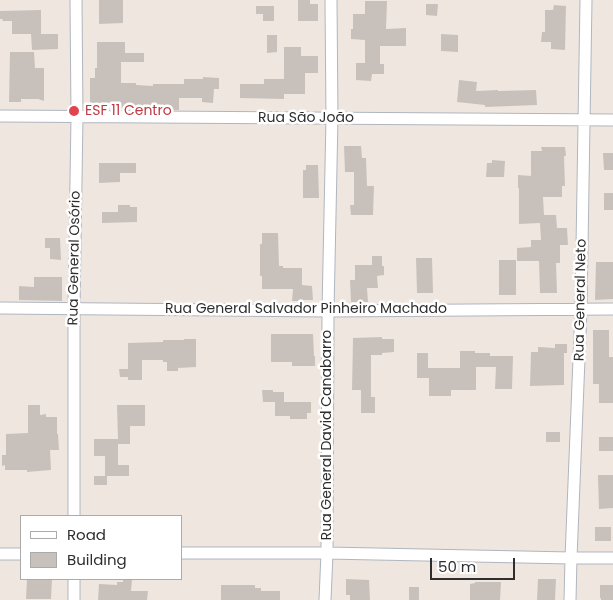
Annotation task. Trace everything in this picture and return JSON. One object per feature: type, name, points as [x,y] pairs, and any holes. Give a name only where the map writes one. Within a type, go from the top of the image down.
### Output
[{"type":"street","name":"Rua General Osório","points":[[74,515],[76,0]]},
{"type":"street","name":"Rua General David Canabarro","points":[[325,600],[332,118],[331,0]]},
{"type":"street","name":"Rua General Neto","points":[[570,600],[582,310],[586,0]]},
{"type":"street","name":"Rua São João","points":[[0,116],[613,120]]},
{"type":"street","name":"Rua General Salvador Pinheiro Machado","points":[[0,308],[328,311],[613,309]]},
{"type":"street","points":[[182,553],[327,553],[613,558]]},
{"type":"street","points":[[0,554],[20,554]]},
{"type":"street","points":[[74,580],[74,600]]},
{"type":"building","points":[[99,0],[123,0],[123,23],[99,24]]},
{"type":"building","points":[[298,0],[310,0],[310,4],[318,4],[318,21],[298,21]]},
{"type":"building","points":[[365,1],[387,1],[386,29],[406,28],[406,46],[380,46],[380,64],[384,64],[384,74],[372,74],[371,81],[356,80],[356,63],[365,63],[365,40],[351,39],[353,14],[365,14]]},
{"type":"building","points":[[426,4],[438,4],[437,16],[426,15]]},
{"type":"building","points":[[554,5],[566,6],[565,50],[551,49],[551,42],[541,42],[542,32],[545,32],[545,10],[553,10]]},
{"type":"building","points":[[256,6],[274,6],[274,21],[263,21],[263,14],[256,14]]},
{"type":"building","points":[[41,10],[41,34],[58,34],[58,49],[32,50],[31,34],[12,34],[12,21],[2,21],[3,19],[0,19],[0,11]]},
{"type":"building","points":[[441,34],[458,35],[458,52],[441,51]]},
{"type":"building","points":[[267,35],[277,35],[277,52],[267,53]]},
{"type":"building","points":[[97,42],[125,42],[125,53],[144,53],[144,62],[121,62],[121,83],[153,86],[153,84],[184,84],[184,79],[219,78],[219,89],[214,89],[213,103],[202,102],[202,98],[179,98],[179,110],[168,110],[168,106],[142,106],[142,109],[115,108],[115,104],[90,104],[90,78],[95,78],[95,68],[97,68]]},
{"type":"building","points":[[284,47],[301,47],[301,56],[318,56],[318,73],[305,73],[305,94],[284,94],[284,99],[240,98],[240,84],[264,84],[264,79],[284,79]]},
{"type":"building","points":[[10,52],[34,52],[35,68],[44,68],[44,101],[21,99],[21,102],[9,102]]},
{"type":"building","points":[[459,80],[477,82],[476,91],[536,90],[537,105],[485,107],[485,105],[457,102]]},
{"type":"building","points":[[344,146],[361,146],[362,158],[366,158],[367,186],[374,186],[373,215],[351,215],[350,205],[354,205],[354,172],[345,172]]},
{"type":"building","points":[[541,147],[565,147],[566,156],[564,156],[565,186],[562,186],[562,197],[543,197],[544,215],[556,215],[557,228],[567,228],[568,245],[560,245],[560,263],[556,263],[557,293],[540,293],[539,261],[517,261],[517,248],[531,247],[531,240],[541,240],[540,223],[519,224],[518,175],[531,176],[531,151],[542,151]]},
{"type":"building","points":[[603,153],[613,153],[613,170],[604,170]]},
{"type":"building","points":[[492,160],[505,161],[504,177],[486,177],[487,163],[492,163]]},
{"type":"building","points":[[99,163],[136,163],[136,173],[120,173],[120,182],[99,183]]},
{"type":"building","points":[[306,165],[318,165],[319,198],[303,198],[303,170],[306,170]]},
{"type":"building","points":[[604,193],[613,193],[613,210],[604,210]]},
{"type":"building","points":[[118,205],[137,207],[137,222],[102,223],[102,212],[118,212]]},
{"type":"building","points":[[262,233],[278,233],[279,266],[283,266],[283,268],[302,268],[302,285],[312,286],[313,300],[292,301],[293,289],[262,289],[260,244],[262,244]]},
{"type":"building","points":[[45,238],[60,238],[61,260],[50,259],[50,248],[45,248]]},
{"type":"building","points":[[372,256],[382,256],[384,275],[377,276],[378,288],[367,288],[368,302],[351,302],[350,280],[355,280],[355,265],[372,265]]},
{"type":"building","points":[[416,258],[432,258],[433,293],[417,293]]},
{"type":"building","points":[[499,260],[516,260],[516,295],[499,295]]},
{"type":"building","points":[[596,262],[613,262],[613,299],[595,300]]},
{"type":"building","points":[[34,277],[62,277],[62,301],[19,300],[19,286],[34,287]]},
{"type":"building","points":[[593,330],[609,330],[609,357],[613,357],[613,403],[599,403],[599,384],[593,384]]},
{"type":"building","points":[[271,334],[313,334],[315,366],[292,366],[292,362],[271,362]]},
{"type":"building","points":[[382,337],[382,339],[394,339],[394,352],[371,355],[371,397],[375,397],[375,413],[361,413],[361,390],[352,390],[353,338]]},
{"type":"building","points":[[196,339],[196,367],[178,368],[178,371],[167,371],[167,362],[163,362],[163,360],[142,360],[142,380],[128,380],[128,377],[120,377],[119,369],[128,369],[128,343]]},
{"type":"building","points":[[555,344],[567,344],[567,353],[564,353],[564,385],[530,386],[531,352],[538,352],[538,347],[555,348]]},
{"type":"building","points":[[460,351],[490,353],[490,356],[513,356],[512,389],[495,389],[496,367],[476,367],[476,390],[451,390],[451,396],[429,396],[429,378],[417,378],[417,353],[428,353],[428,368],[460,368]]},
{"type":"building","points":[[262,390],[284,392],[284,402],[311,402],[311,413],[307,413],[307,419],[290,419],[290,416],[275,416],[275,402],[263,402]]},
{"type":"building","points":[[28,405],[40,405],[40,415],[46,414],[46,417],[57,417],[59,450],[50,450],[51,470],[27,472],[27,470],[5,470],[5,465],[2,466],[2,455],[6,455],[6,434],[28,433]]},
{"type":"building","points":[[117,405],[145,405],[145,426],[130,426],[130,444],[118,444],[118,465],[129,465],[129,476],[107,476],[107,485],[94,485],[94,476],[105,476],[105,456],[94,456],[94,439],[118,439]]},
{"type":"building","points":[[546,432],[560,432],[560,442],[546,442]]},
{"type":"building","points":[[599,437],[613,437],[613,451],[599,451]]},
{"type":"building","points":[[598,475],[613,475],[613,508],[599,509]]},
{"type":"building","points":[[595,527],[611,527],[611,541],[595,541]]},
{"type":"building","points":[[346,579],[369,580],[370,600],[350,600],[350,595],[346,595]]},
{"type":"building","points":[[538,579],[556,579],[555,600],[537,600]]},
{"type":"building","points":[[27,580],[52,580],[51,599],[26,599]]},
{"type":"building","points":[[123,580],[132,580],[131,591],[148,591],[147,600],[98,600],[99,584],[117,585],[117,582],[123,582]]},
{"type":"building","points":[[475,582],[501,582],[500,600],[470,600],[470,584]]},
{"type":"building","points":[[221,585],[255,585],[255,588],[261,588],[261,591],[280,591],[280,600],[221,600]]},
{"type":"building","points":[[600,585],[613,585],[613,600],[601,600]]},
{"type":"building","points":[[409,587],[419,587],[419,600],[409,600]]},
{"type":"place","name":"ESF 11 Centro","points":[[74,111]]}]
